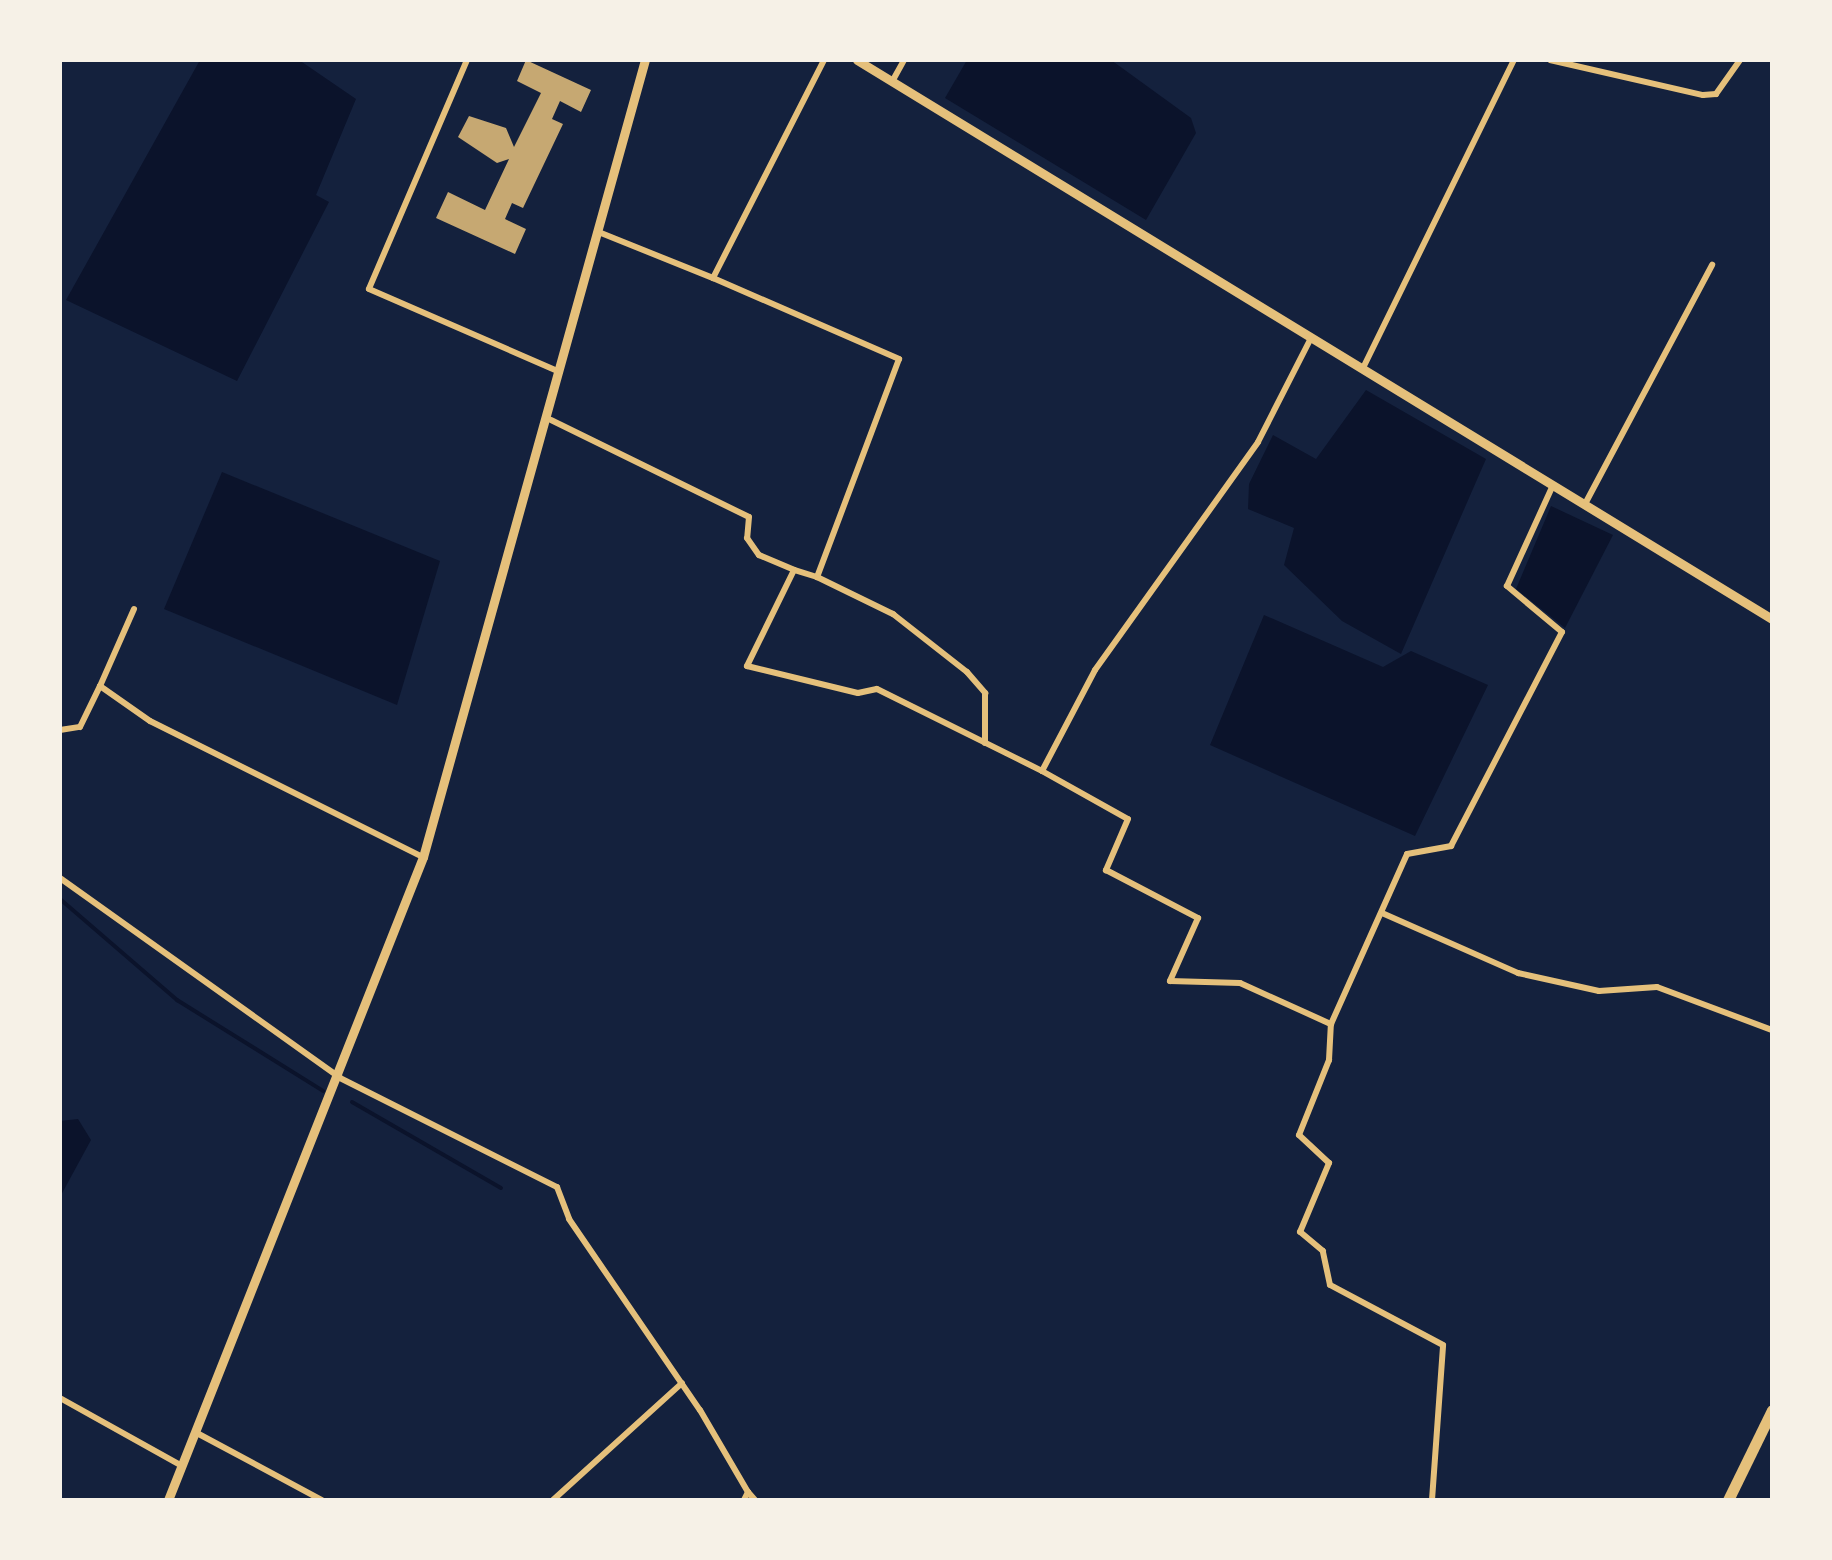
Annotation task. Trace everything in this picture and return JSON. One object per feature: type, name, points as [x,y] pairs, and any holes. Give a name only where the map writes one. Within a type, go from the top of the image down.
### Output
[{"type":"highway","points":[[1728,1500],[1772,1410]]},
{"type":"main road","points":[[168,1500],[340,1078],[423,857],[551,420],[645,60]]},
{"type":"main road","points":[[857,60],[1772,619]]},
{"type":"street","points":[[467,60],[369,289],[561,372]]},
{"type":"street","points":[[713,278],[824,60]]},
{"type":"street","points":[[893,80],[904,60]]},
{"type":"street","points":[[1364,368],[1514,60]]},
{"type":"street","points":[[1550,60],[1703,95],[1716,94],[1740,60]]},
{"type":"street","points":[[601,233],[899,359],[817,578]]},
{"type":"street","points":[[1585,504],[1712,265]]},
{"type":"street","points":[[1042,771],[1095,670],[1258,442],[1312,337]]},
{"type":"street","points":[[551,420],[749,518],[747,538],[759,554],[893,614],[967,672],[984,693],[985,743]]},
{"type":"street","points":[[1432,1500],[1443,1345],[1349,1302],[1330,1285],[1324,1251],[1300,1232],[1329,1174],[1330,1163],[1299,1135],[1329,1060],[1332,1024],[1407,854],[1451,846],[1562,632],[1507,586],[1553,484]]},
{"type":"street","points":[[794,570],[746,666],[858,694],[876,689],[1128,818],[1106,870],[1198,918],[1170,981],[1240,982],[1332,1024]]},
{"type":"street","points":[[60,730],[80,727],[134,609]]},
{"type":"street","points":[[100,686],[150,721],[423,857]]},
{"type":"street","points":[[60,878],[340,1078],[557,1187],[569,1219],[682,1383],[746,1496],[755,1500]]},
{"type":"street","points":[[1382,913],[1518,973],[1599,991],[1656,986],[1772,1030]]},
{"type":"street","points":[[553,1500],[682,1383]]},
{"type":"street","points":[[60,1398],[182,1466]]},
{"type":"street","points":[[195,1432],[322,1500]]},
{"type":"water","points":[[200,60],[299,60],[356,99],[316,195],[329,202],[237,381],[66,300]]},
{"type":"water","points":[[967,60],[1111,60],[1191,118],[1196,133],[1146,220],[945,98]]},
{"type":"water","points":[[1366,390],[1486,459],[1401,654],[1342,621],[1284,565],[1294,528],[1248,509],[1249,484],[1273,435],[1316,459]]},
{"type":"water","points":[[222,472],[440,561],[397,705],[164,609]]},
{"type":"water","points":[[1551,506],[1613,535],[1565,628],[1516,589]]},
{"type":"water","points":[[1264,615],[1383,667],[1411,651],[1488,685],[1415,836],[1210,745]]},
{"type":"water","points":[[78,1119],[91,1140],[60,1197],[60,1121]]},
{"type":"building","points":[[526,60],[591,90],[581,112],[560,101],[552,119],[563,124],[523,208],[512,203],[505,219],[526,229],[515,254],[436,218],[448,192],[485,210],[509,159],[497,163],[458,137],[469,116],[506,128],[514,147],[541,93],[517,81]]},
{"type":"waterway","points":[[60,899],[177,1000],[323,1091]]},
{"type":"waterway","points":[[352,1102],[501,1188]]}]
